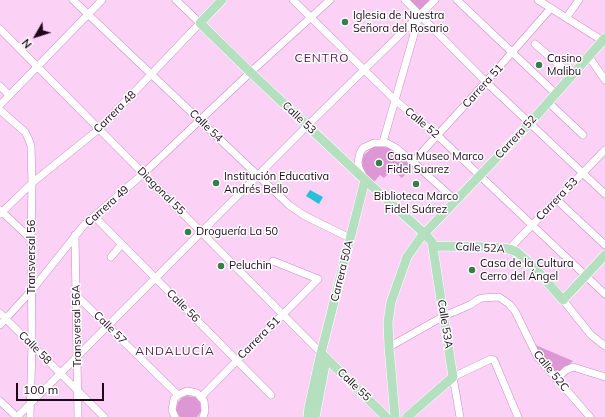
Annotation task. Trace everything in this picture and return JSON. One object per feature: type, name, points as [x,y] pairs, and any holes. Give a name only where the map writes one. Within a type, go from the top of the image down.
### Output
[{"type":"main road","name":"Carrera 48","points":[[200,23],[222,0]]},
{"type":"main road","name":"Calle 53","points":[[200,23],[307,126],[425,234]]},
{"type":"main road","name":"Carrera 52","points":[[425,234],[530,123],[604,40]]},
{"type":"main road","name":"Carrera 50A","points":[[308,417],[321,353],[365,180]]},
{"type":"main road","name":"Calle 53A","points":[[425,234],[433,246],[453,377]]},
{"type":"main road","points":[[395,417],[389,347],[389,313],[395,289],[407,257],[425,234]]},
{"type":"main road","name":"Calle 52A","points":[[433,246],[493,247],[509,249],[522,255],[563,300]]},
{"type":"main road","points":[[563,300],[605,255]]},
{"type":"main road","name":"Calle 55","points":[[321,353],[386,417]]},
{"type":"main road","points":[[315,417],[324,368],[326,364],[330,362]]},
{"type":"main road","points":[[407,417],[453,377]]},
{"type":"street","name":"Calle 54","points":[[73,0],[296,211],[350,238]]},
{"type":"street","points":[[0,105],[102,0]]},
{"type":"street","name":"Calle 53","points":[[176,0],[200,23]]},
{"type":"street","name":"Calle 52","points":[[293,0],[395,100],[437,135],[605,294]]},
{"type":"street","name":"Carrera 49","points":[[0,325],[32,290],[75,235],[94,216],[144,173],[250,72],[330,0]]},
{"type":"street","points":[[404,0],[486,82],[605,194]]},
{"type":"street","points":[[0,401],[17,417],[434,0]]},
{"type":"street","points":[[457,0],[556,94]]},
{"type":"street","points":[[538,0],[604,40]]},
{"type":"street","points":[[566,18],[579,0]]},
{"type":"street","name":"Carrera 51","points":[[413,162],[551,8]]},
{"type":"street","points":[[382,142],[420,15]]},
{"type":"street","name":"Carrera 48","points":[[1,212],[32,183],[100,129],[200,23]]},
{"type":"street","name":"Diagonal 55","points":[[0,29],[321,353]]},
{"type":"street","points":[[535,44],[572,76]]},
{"type":"street","points":[[589,57],[605,80]]},
{"type":"street","points":[[0,86],[9,95]]},
{"type":"street","points":[[548,102],[583,135]]},
{"type":"street","name":"Transversal 56","points":[[0,110],[25,132],[29,140],[32,183],[32,345],[30,417]]},
{"type":"street","points":[[365,180],[359,168],[358,162],[360,153],[368,144],[382,142],[396,148],[456,201]]},
{"type":"street","name":"Carrera 53","points":[[509,249],[605,150]]},
{"type":"street","points":[[557,200],[605,245]]},
{"type":"street","points":[[1,212],[31,239]]},
{"type":"street","name":"Calle 56","points":[[94,216],[272,395]]},
{"type":"street","name":"Transversal 56A","points":[[75,235],[78,417]]},
{"type":"street","points":[[110,257],[122,244]]},
{"type":"street","name":"Carrera 51","points":[[201,397],[318,278],[272,261]]},
{"type":"street","name":"Calle 57","points":[[76,295],[178,395]]},
{"type":"street","name":"Calle 52C","points":[[444,316],[482,298],[498,297],[505,300],[515,311],[534,352],[590,417]]},
{"type":"street","name":"Calle 52A","points":[[563,300],[588,332],[605,346]]},
{"type":"street","name":"Calle 58","points":[[0,313],[104,417]]},
{"type":"street","points":[[389,347],[444,316]]},
{"type":"street","points":[[453,377],[488,360],[494,360],[518,417]]},
{"type":"street","points":[[556,379],[566,370],[573,367],[605,378]]},
{"type":"street","name":"Calle 53A","points":[[453,377],[460,417]]},
{"type":"street","points":[[175,417],[172,410],[172,404],[178,395],[187,391],[192,391],[201,397],[206,406],[203,417]]},
{"type":"shaded area","points":[[405,0],[435,0],[419,15]]},
{"type":"shaded area","points":[[374,146],[382,146],[393,150],[412,167],[402,178],[392,170],[384,178],[380,175],[373,183],[363,169],[362,160],[364,155]]},
{"type":"shaded area","points":[[533,344],[573,361],[556,376]]},
{"type":"shaded area","points":[[183,397],[195,397],[200,403],[201,411],[197,417],[180,417],[176,410],[178,402]]},
{"type":"water","points":[[310,190],[323,197],[319,204],[306,196]]},
{"type":"place","name":"Iglesia de Nuestra Señora del Rosario","points":[[345,22]]},
{"type":"place","name":"Casino Malibu","points":[[539,65]]},
{"type":"place","name":"Casa Museo Marco Fidel Suarez","points":[[379,163]]},
{"type":"place","name":"Institución Educativa Andrés Bello","points":[[216,183]]},
{"type":"place","name":"Biblioteca Marco Fidel Suárez","points":[[416,184]]},
{"type":"place","name":"Droguería La 50","points":[[188,232]]},
{"type":"place","name":"Peluchin","points":[[221,266]]},
{"type":"place","name":"Casa de la Cultura Cerro del Ángel","points":[[472,270]]},
{"type":"district","name":"CENTRO","points":[[322,58]]},
{"type":"district","name":"ANDALUCÍA","points":[[175,351]]}]
